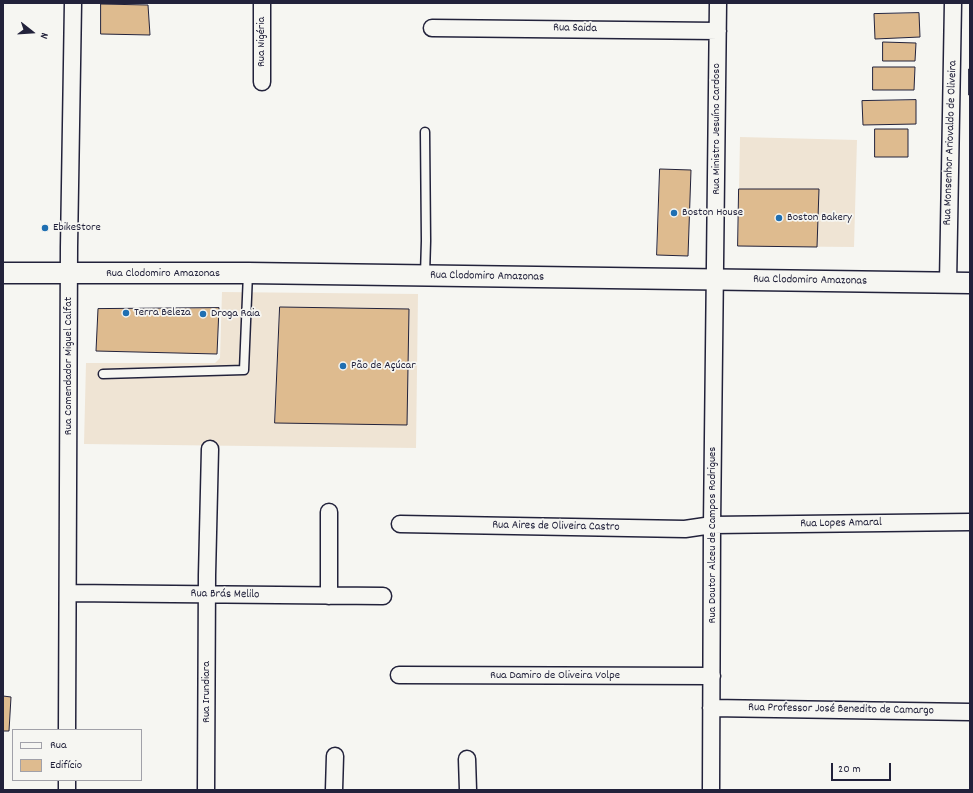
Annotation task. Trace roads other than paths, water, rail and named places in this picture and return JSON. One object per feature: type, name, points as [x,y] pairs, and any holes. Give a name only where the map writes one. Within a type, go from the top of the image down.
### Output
[{"type":"street","name":"Rua Comendador Miguel Calfat","points":[[67,729],[69,274],[73,3]]},
{"type":"street","name":"Rua Nigéria","points":[[262,3],[262,82]]},
{"type":"street","name":"Rua Ministro Jesuíno Cardoso","points":[[716,280],[718,3]]},
{"type":"street","name":"Rua Monsenhor Ariovaldo de Oliveira","points":[[948,283],[953,3]]},
{"type":"street","name":"Rua Saida","points":[[432,28],[718,31]]},
{"type":"street","name":"Rua Clodomiro Amazonas","points":[[3,273],[248,273],[970,283]]},
{"type":"street","name":"Rua Doutor Alceu de Campos Rodrigues","points":[[711,790],[712,525],[716,280]]},
{"type":"street","name":"Rua Irundiara","points":[[206,790],[207,595],[210,449]]},
{"type":"street","points":[[329,512],[329,596]]},
{"type":"street","name":"Rua Lopes Amaral","points":[[712,525],[970,522]]},
{"type":"street","name":"Rua Aires de Oliveira Castro","points":[[400,524],[685,528],[712,525]]},
{"type":"street","name":"Rua Brás Melilo","points":[[68,593],[383,596]]},
{"type":"street","name":"Rua Damiro de Oliveira Volpe","points":[[399,675],[712,676]]},
{"type":"street","name":"Rua Professor José Benedito de Camargo","points":[[712,708],[970,712]]},
{"type":"street","points":[[334,790],[335,756]]},
{"type":"street","points":[[467,759],[468,790]]},
{"type":"lane","points":[[425,132],[425,276]]},
{"type":"lane","points":[[103,374],[244,370],[248,273]]},
{"type":"place","name":"Boston House","points":[[674,213]]},
{"type":"place","name":"Boston Bakery","points":[[779,218]]},
{"type":"place","name":"EbikeStore","points":[[45,228]]},
{"type":"place","name":"Terra Beleza","points":[[126,313]]},
{"type":"place","name":"Droga Raia","points":[[203,314]]},
{"type":"place","name":"Pão de Açúcar","points":[[343,366]]}]
